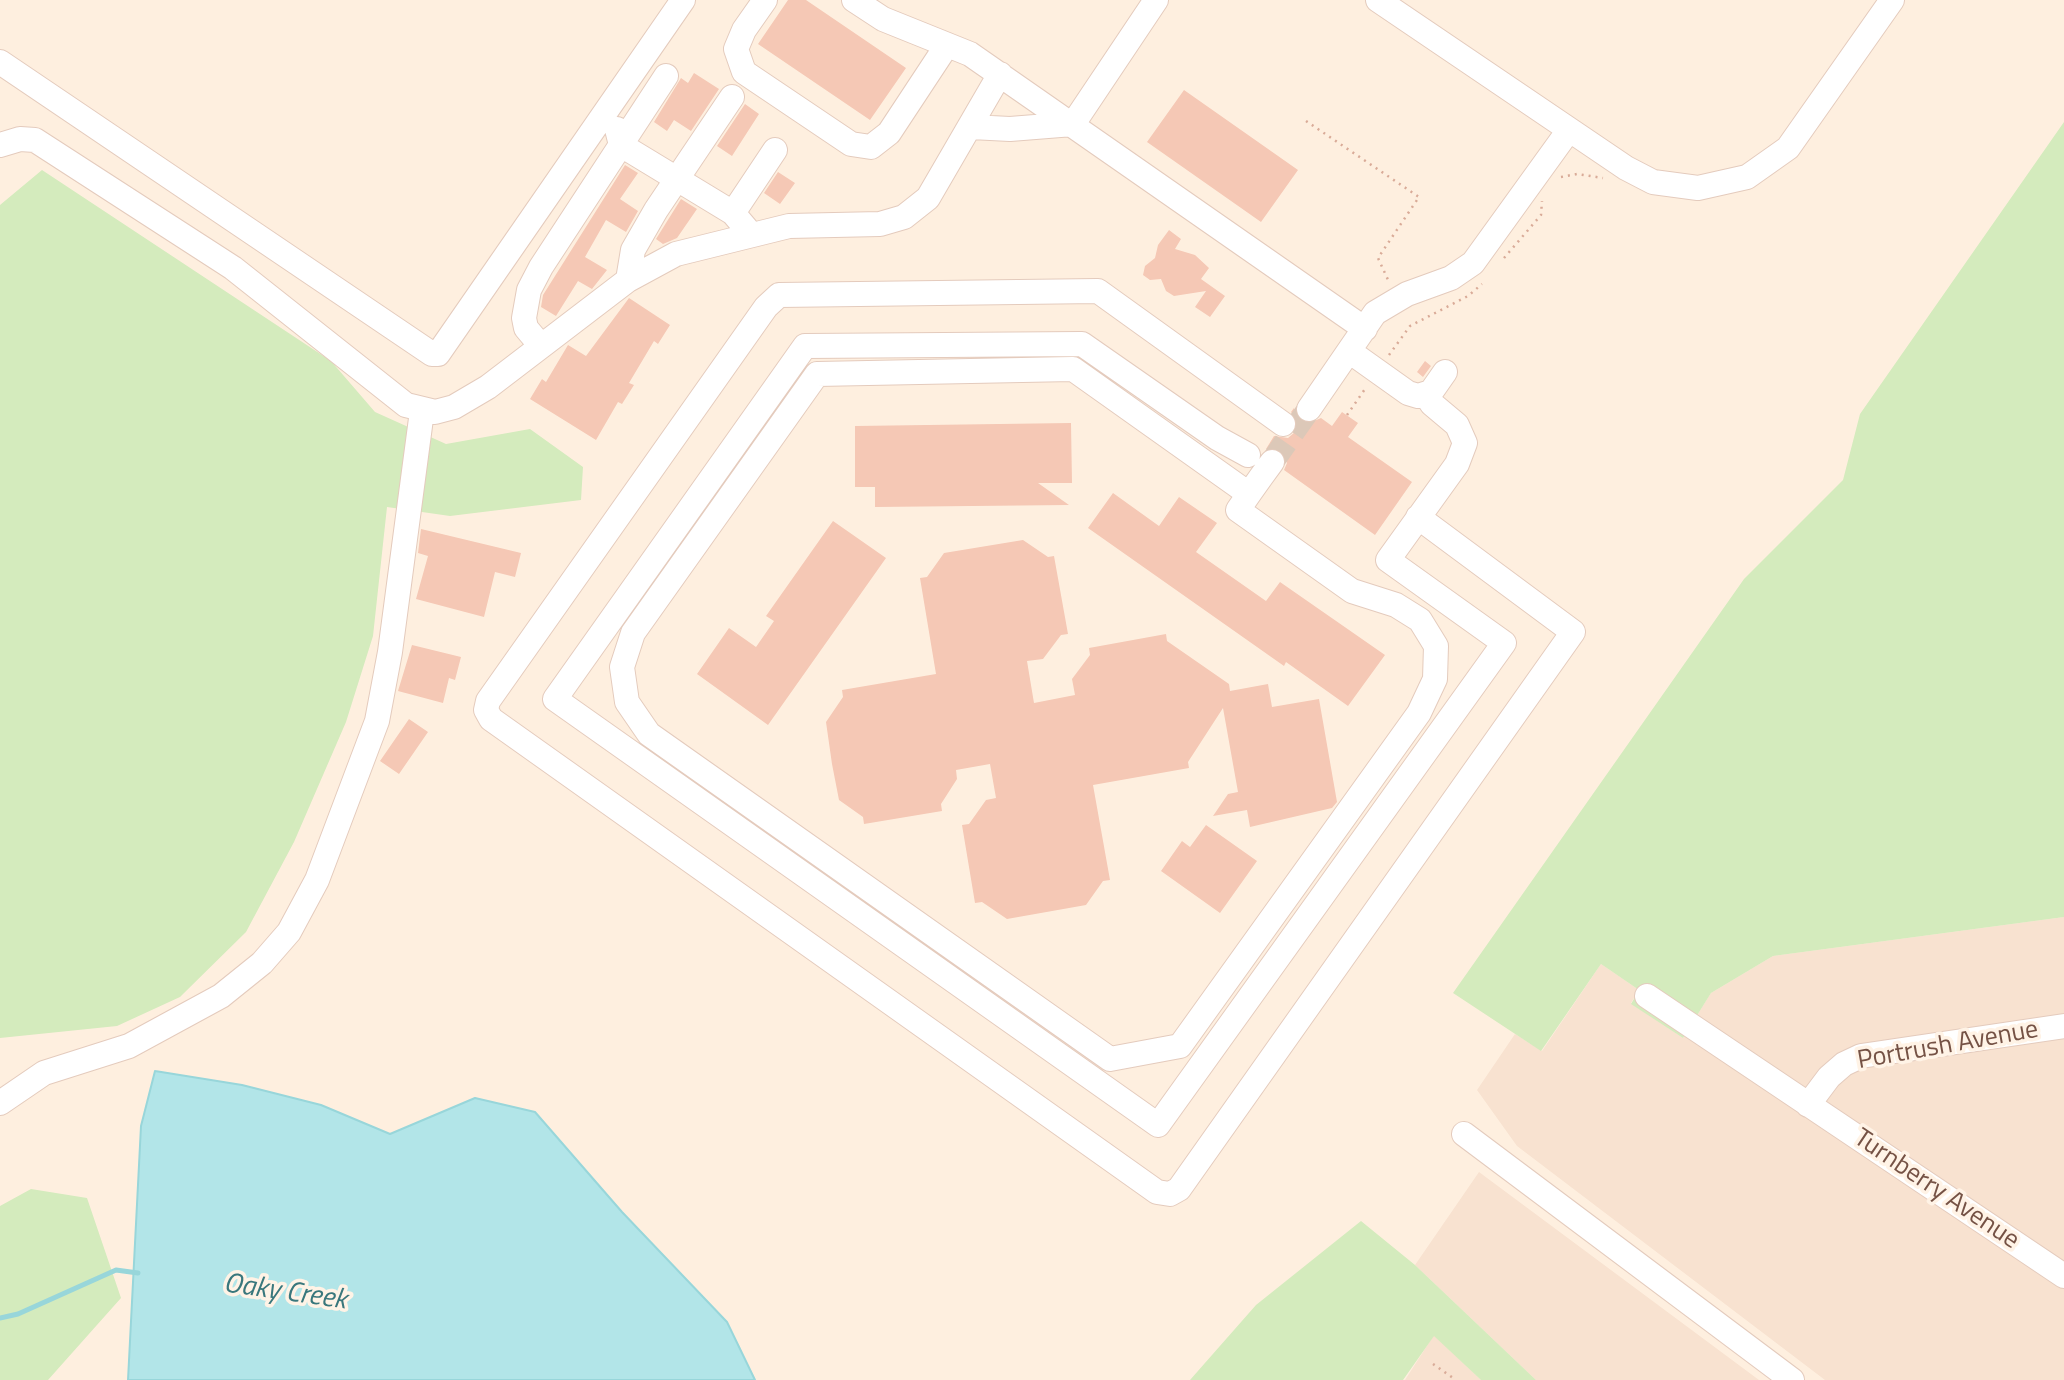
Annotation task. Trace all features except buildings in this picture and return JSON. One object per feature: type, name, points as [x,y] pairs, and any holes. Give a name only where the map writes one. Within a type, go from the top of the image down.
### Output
[{"type":"street","points":[[0,62],[432,354],[442,351],[683,0]]},
{"type":"street","points":[[765,0],[744,30],[736,49],[744,72],[851,144],[871,147],[888,134],[947,45]]},
{"type":"street","points":[[855,0],[883,19],[970,54],[1364,329]]},
{"type":"street","points":[[1073,124],[1156,0]]},
{"type":"street","points":[[1378,0],[1626,168],[1668,186],[1715,187],[1747,177],[1788,148],[1892,0]]},
{"type":"street","points":[[0,145],[20,139],[35,140],[233,268],[394,397],[422,411],[435,412],[454,407],[488,387],[628,280],[676,254],[750,233],[789,226],[880,224],[904,216],[928,198],[1000,74]]},
{"type":"street","points":[[541,346],[526,328],[524,318],[529,290],[541,267],[666,76]]},
{"type":"street","points":[[628,280],[633,250],[732,97]]},
{"type":"street","points":[[611,104],[621,145],[733,213],[750,233]]},
{"type":"street","points":[[971,127],[1010,130],[1073,124]]},
{"type":"street","points":[[1309,410],[1375,313],[1397,299],[1451,278],[1473,262],[1569,130]]},
{"type":"street","points":[[733,213],[775,150]]},
{"type":"street","points":[[1283,424],[1098,291],[779,295],[766,307],[488,701],[486,710],[491,719],[502,727],[1157,1192],[1170,1194],[1179,1189],[1573,632],[1418,517]]},
{"type":"street","points":[[1248,455],[1217,438],[1082,344],[805,346],[555,699],[1158,1125],[1504,643],[1388,560],[1457,464],[1465,443],[1458,425],[1432,404],[1426,395],[1408,393],[1349,351]]},
{"type":"street","points":[[1250,494],[1073,369],[817,374],[633,633],[622,667],[627,702],[649,734],[1110,1059],[1180,1046],[1419,713],[1435,679],[1436,646],[1420,620],[1396,605],[1352,590],[1238,510],[1250,494],[1272,462]]},
{"type":"street","points":[[1426,395],[1446,372]]},
{"type":"street","points":[[0,1103],[44,1073],[129,1046],[221,996],[262,963],[289,932],[317,880],[377,721],[390,652],[422,411]]},
{"type":"street","name":"Turnberry Avenue","points":[[1647,996],[2064,1276]]},
{"type":"street","name":"Portrush Avenue","points":[[1808,1105],[1829,1077],[1861,1056],[2064,1026]]},
{"type":"street","points":[[1464,1134],[1792,1380]]},
{"type":"path","points":[[1306,121],[1419,197],[1378,258],[1410,327]]},
{"type":"path","points":[[1557,180],[1569,174],[1611,180]]},
{"type":"path","points":[[1500,262],[1541,215],[1544,198]]},
{"type":"path","points":[[1347,415],[1410,327],[1468,296],[1483,282]]},
{"type":"path","points":[[1433,1364],[1454,1379]]},
{"type":"shaded area","points":[[2064,917],[2064,1380],[1825,1380],[1517,1146],[1477,1090],[1515,1034],[1542,1051],[1601,964],[1639,990],[1631,1003],[1683,1038],[1711,993],[1773,956]]},
{"type":"shaded area","points":[[1479,1172],[1759,1380],[1536,1380],[1415,1265]]},
{"type":"shaded area","points":[[1434,1335],[1481,1380],[1405,1380]]},
{"type":"green space","points":[[2064,122],[2064,917],[1773,956],[1711,993],[1683,1038],[1631,1004],[1639,990],[1601,964],[1541,1051],[1453,993],[1744,579],[1843,480],[1860,414]]},
{"type":"green space","points":[[42,170],[331,361],[375,412],[446,444],[530,429],[583,467],[581,500],[450,516],[387,507],[373,636],[346,722],[294,842],[246,932],[180,997],[117,1026],[0,1038],[0,205]]},
{"type":"green space","points":[[31,1189],[87,1198],[121,1298],[48,1380],[0,1380],[0,1206]]},
{"type":"green space","points":[[1361,1221],[1415,1265],[1536,1380],[1481,1380],[1434,1336],[1403,1380],[1190,1380],[1256,1305]]},
{"type":"water","points":[[155,1071],[242,1085],[321,1105],[390,1134],[475,1098],[535,1112],[622,1212],[727,1322],[755,1380],[128,1380],[141,1126]]},
{"type":"waterway","name":"Oaky Creek","points":[[0,1318],[18,1314],[116,1270],[138,1273]]},
{"type":"tunnel","points":[[1272,462],[1309,409]]}]
